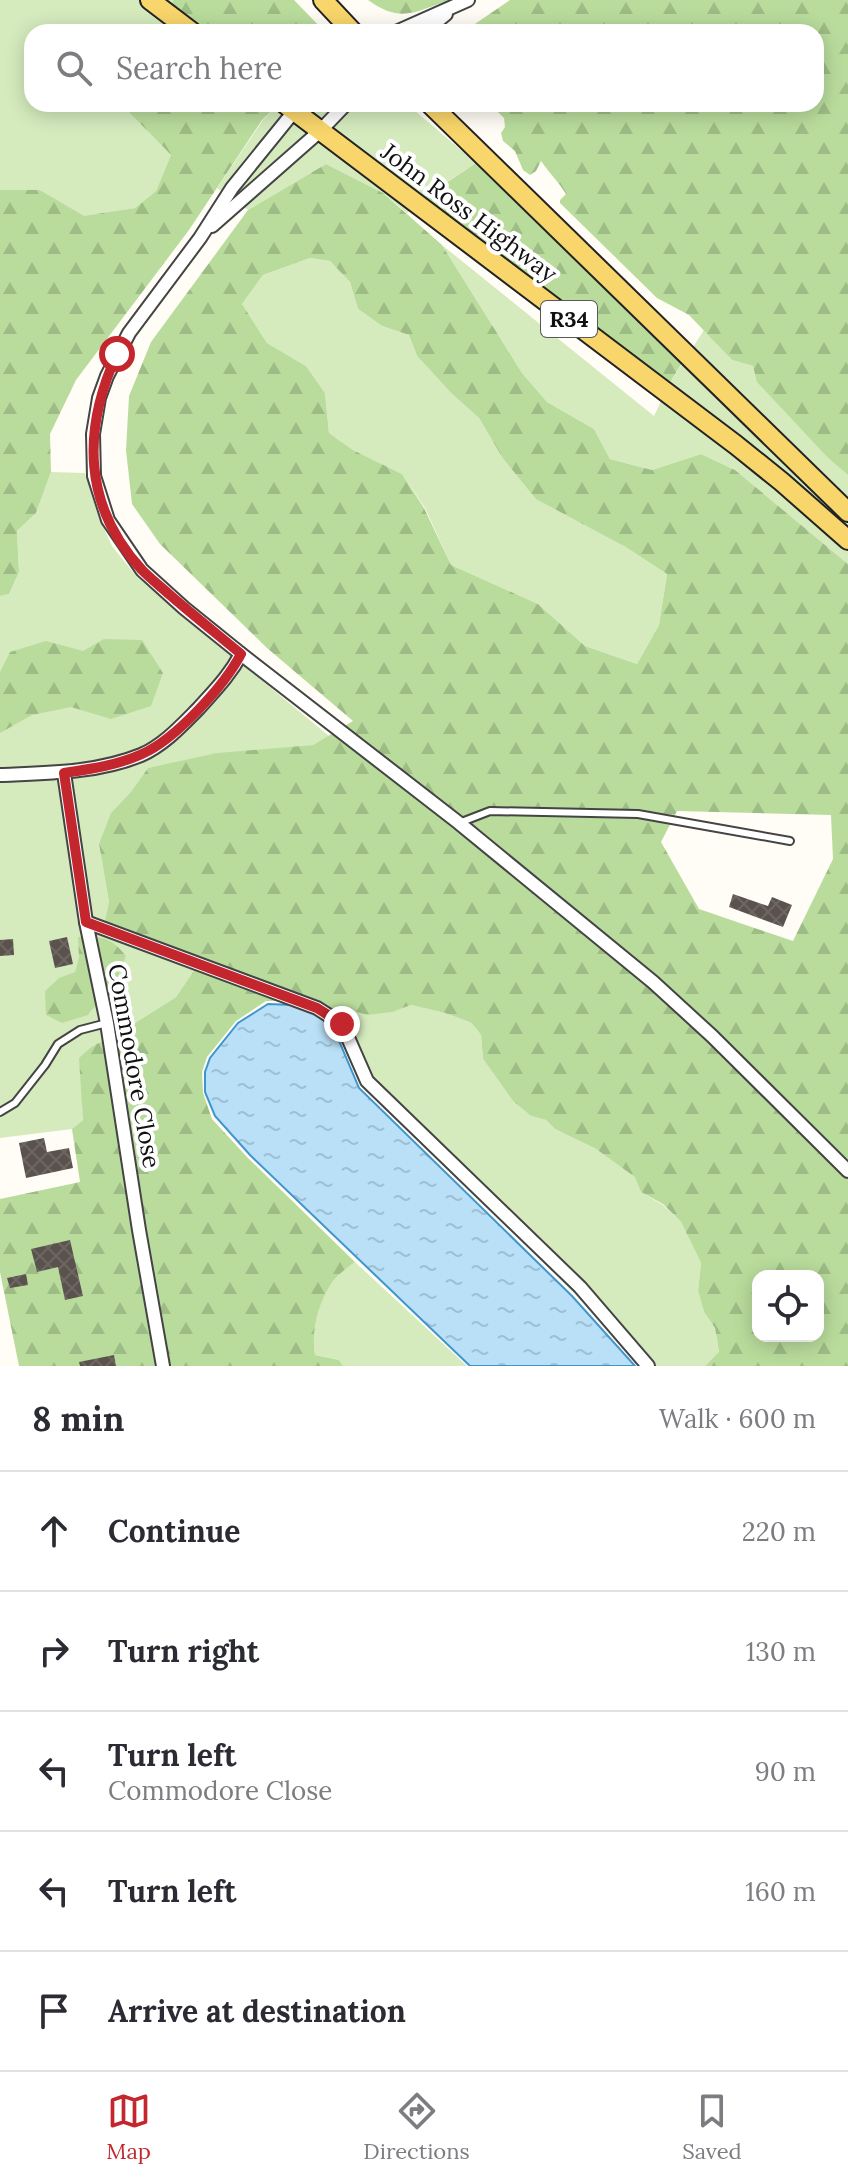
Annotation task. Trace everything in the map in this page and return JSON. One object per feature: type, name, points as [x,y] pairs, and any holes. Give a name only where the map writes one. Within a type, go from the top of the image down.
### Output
[{"type":"main road","points":[[150,0],[182,24]]},
{"type":"main road","points":[[323,0],[346,24]]},
{"type":"main road","name":"John Ross Highway","points":[[299,112],[320,131],[736,445],[848,540]]},
{"type":"main road","name":"John Ross Highway","points":[[438,112],[848,512]]},
{"type":"street","points":[[414,24],[468,0]]},
{"type":"street","points":[[433,24],[468,0]]},
{"type":"street","points":[[289,112],[129,333],[107,376],[99,398],[93,434],[94,476],[108,520],[142,570],[241,654],[459,823],[653,982],[848,1171]]},
{"type":"street","points":[[200,238],[338,112]]},
{"type":"street","points":[[0,775],[64,773],[141,754],[162,743],[188,719],[231,673],[241,654]]},
{"type":"street","name":"Commodore Close","points":[[64,773],[86,922],[107,1023],[163,1366]]},
{"type":"street","points":[[86,922],[317,1008],[342,1024],[367,1081],[580,1287],[648,1366]]},
{"type":"lane","points":[[459,823],[490,811],[638,814],[790,841]]},
{"type":"lane","points":[[0,1112],[15,1103],[58,1044],[80,1030],[107,1023]]},
{"type":"green space","points":[[0,0],[173,0],[165,24],[24,24],[24,112],[129,112],[171,155],[156,191],[135,208],[84,217],[40,190],[0,190]]},
{"type":"green space","points":[[173,0],[294,0],[317,24],[165,24]]},
{"type":"green space","points":[[368,0],[451,0],[400,14],[380,8]]},
{"type":"green space","points":[[510,0],[848,0],[848,475],[757,382],[753,366],[732,360],[689,315],[657,298],[560,203],[566,194],[541,161],[530,175],[523,170],[515,151],[503,141],[504,118],[498,112],[824,112],[824,24],[475,24]]},
{"type":"green space","points":[[129,112],[270,112],[262,120],[189,230],[76,380],[50,434],[51,472],[36,513],[17,531],[19,572],[9,594],[0,596],[0,190],[40,190],[84,216],[135,208],[156,191],[171,155]]},
{"type":"green space","points":[[271,112],[416,112],[476,163],[424,197],[407,213],[383,193],[326,164],[248,210],[217,188]]},
{"type":"green space","points":[[476,163],[682,363],[669,384],[425,197]]},
{"type":"green space","points":[[326,164],[383,193],[442,245],[522,373],[547,402],[594,429],[610,459],[652,470],[701,454],[735,470],[848,564],[848,1366],[705,1366],[719,1352],[715,1328],[704,1312],[698,1291],[701,1263],[681,1222],[663,1204],[641,1192],[635,1177],[596,1149],[555,1129],[546,1120],[531,1116],[513,1101],[483,1059],[481,1035],[472,1023],[411,1005],[392,1012],[367,1015],[351,1010],[338,1017],[274,986],[104,925],[109,902],[99,844],[111,813],[148,768],[217,753],[313,745],[353,721],[267,648],[160,544],[132,504],[126,450],[129,396],[151,342],[248,210]],"holes":[[[310,258],[330,261],[350,282],[358,309],[382,326],[409,335],[417,356],[479,418],[502,457],[536,499],[624,546],[667,574],[659,625],[637,664],[585,646],[538,604],[451,565],[424,508],[402,474],[353,450],[329,433],[325,393],[306,366],[267,343],[242,304],[263,275]],[[677,811],[831,815],[833,859],[793,941],[699,909],[661,842]]]},
{"type":"green space","points":[[442,245],[654,416],[669,384],[704,330],[732,360],[753,366],[829,459],[848,475],[848,564],[735,470],[701,454],[652,470],[610,459],[594,429],[547,402],[522,373]]},
{"type":"green space","points":[[310,258],[330,261],[350,282],[358,309],[382,326],[409,335],[417,356],[479,418],[502,457],[667,574],[659,625],[637,664],[585,646],[538,604],[451,565],[425,508],[402,474],[353,450],[329,433],[325,393],[306,366],[267,343],[242,304],[263,275]]},
{"type":"green space","points":[[51,472],[85,473],[99,518],[112,546],[137,577],[329,736],[313,745],[148,768],[99,844],[109,902],[103,932],[195,969],[176,997],[91,1047],[80,1058],[83,1120],[72,1129],[0,1138],[0,596],[9,594],[19,572],[17,531],[36,513]]},
{"type":"green space","points":[[104,639],[142,640],[163,673],[151,706],[111,719],[71,707],[32,715],[0,733],[0,672],[10,652],[46,641],[83,651]]},
{"type":"green space","points":[[78,937],[105,939],[126,956],[119,973],[120,989],[88,1015],[62,1023],[46,1015],[45,991],[59,978],[75,972],[79,958]]},
{"type":"green space","points":[[195,969],[278,998],[266,1001],[236,1021],[207,1057],[202,1072],[203,1093],[212,1119],[355,1262],[331,1284],[319,1309],[315,1328],[315,1355],[339,1360],[343,1366],[19,1366],[0,1272],[0,1199],[80,1182],[72,1129],[83,1120],[79,1058],[91,1047],[176,997]]},
{"type":"green space","points":[[411,1005],[472,1023],[481,1035],[483,1059],[513,1101],[531,1116],[546,1120],[555,1129],[596,1149],[636,1177],[641,1192],[663,1205],[681,1222],[701,1263],[698,1291],[704,1312],[715,1328],[719,1353],[705,1366],[640,1366],[575,1294],[488,1206],[363,1086],[339,1028],[332,1019],[351,1009],[381,1013]]},
{"type":"green space","points":[[355,1262],[467,1366],[343,1366],[339,1360],[315,1355],[315,1328],[322,1301],[333,1281]]},
{"type":"water","points":[[268,1004],[293,1005],[314,1011],[334,1029],[359,1088],[572,1296],[635,1366],[470,1366],[250,1155],[215,1116],[205,1092],[205,1072],[210,1058],[238,1023]]},
{"type":"building","points":[[733,894],[768,906],[772,897],[792,905],[783,927],[729,907]]},
{"type":"building","points":[[67,937],[73,964],[55,968],[49,941]]},
{"type":"building","points":[[13,939],[14,955],[0,956],[0,940]]},
{"type":"building","points":[[44,1138],[47,1152],[69,1148],[73,1168],[26,1178],[19,1143]]},
{"type":"building","points":[[70,1240],[83,1296],[65,1300],[58,1267],[37,1272],[31,1249]]},
{"type":"building","points":[[26,1274],[28,1285],[10,1288],[7,1278]]},
{"type":"building","points":[[114,1355],[116,1366],[80,1366],[79,1362]]},
{"type":"route","points":[[117,354],[99,398],[93,434],[94,476],[108,520],[142,570],[241,654],[231,673],[162,743],[117,762],[64,773],[86,922],[317,1008],[342,1024]]}]
